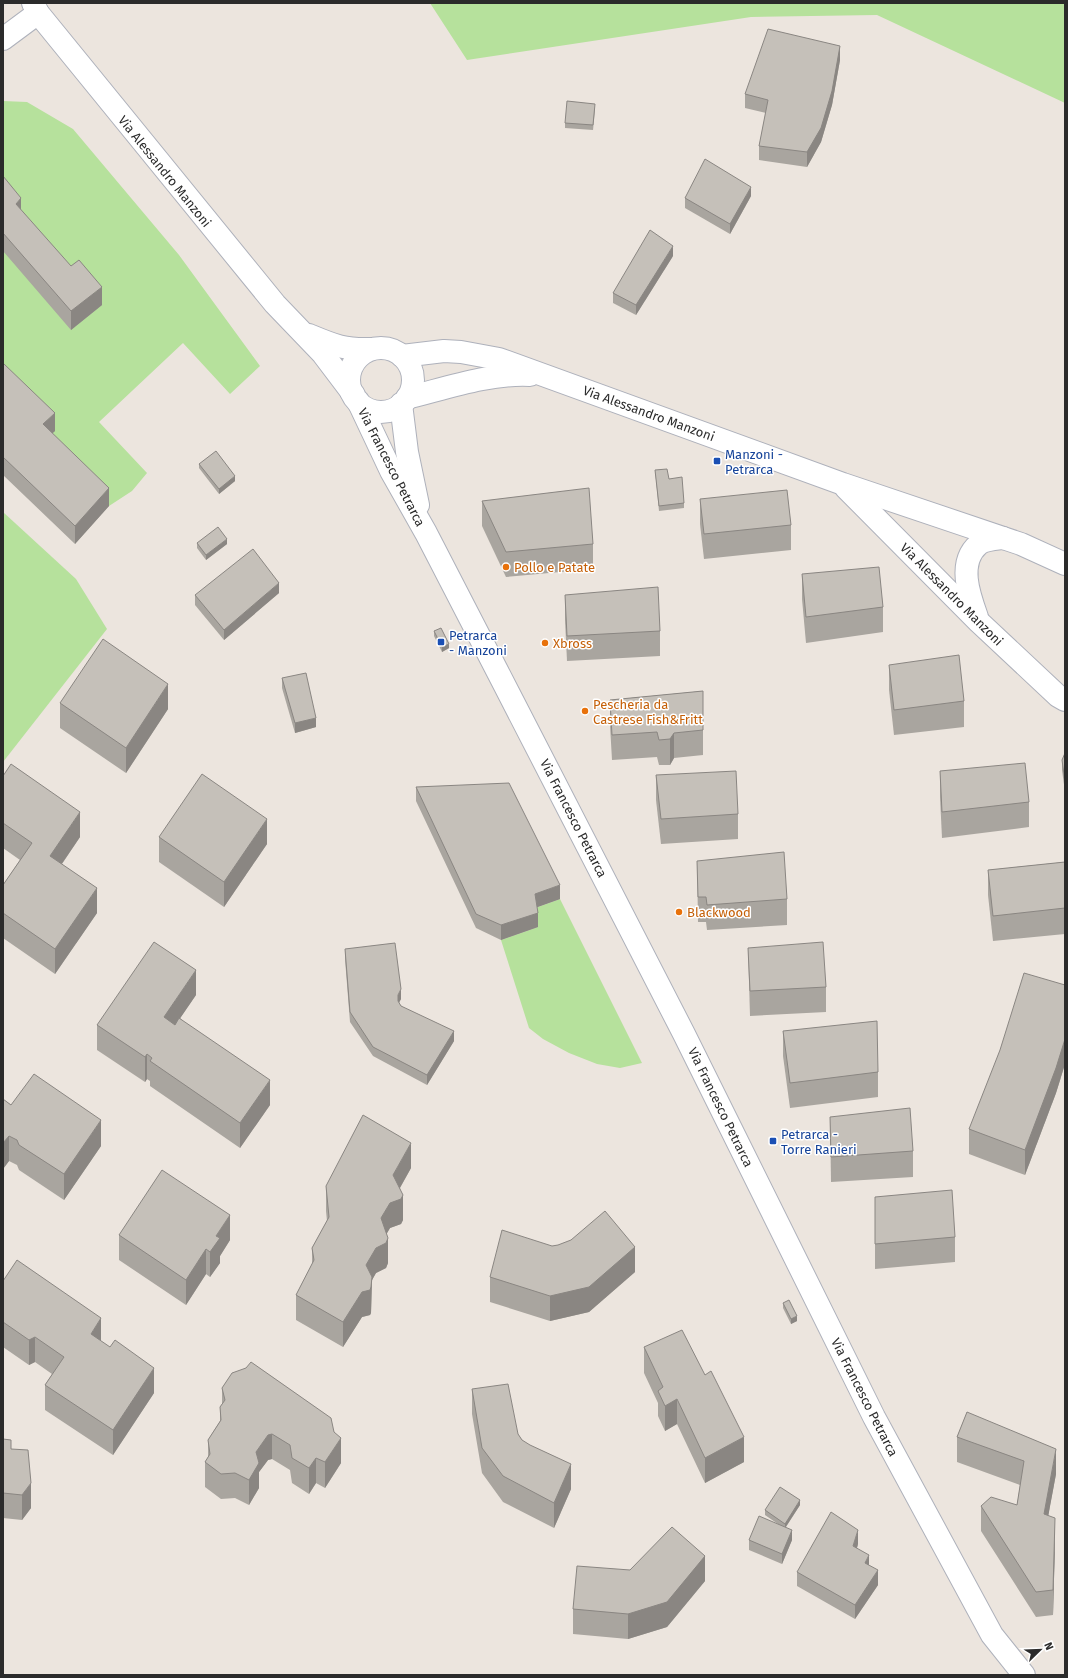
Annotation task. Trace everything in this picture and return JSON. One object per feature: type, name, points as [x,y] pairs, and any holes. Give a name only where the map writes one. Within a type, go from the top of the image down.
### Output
[{"type":"street","points":[[3,39],[35,8]]},
{"type":"street","name":"Via Alessandro Manzoni","points":[[35,8],[270,298],[323,354],[356,398]]},
{"type":"street","name":"Via Alessandro Manzoni","points":[[304,333],[332,345],[352,350],[371,350]]},
{"type":"street","points":[[381,348],[392,350],[402,356],[410,367],[413,378],[412,389],[404,401],[389,411],[377,411],[366,408],[351,391],[349,380],[351,369],[357,359],[371,350],[381,348]]},
{"type":"street","name":"Via Alessandro Manzoni","points":[[402,356],[444,351],[461,352],[499,359],[843,484],[1021,544],[1065,564]]},
{"type":"street","name":"Via Alessandro Manzoni","points":[[404,401],[493,377],[514,374],[545,375]]},
{"type":"street","name":"Via Francesco Petrarca","points":[[356,398],[391,471],[426,533],[681,1027],[874,1417],[992,1635],[1024,1675]]},
{"type":"street","name":"Via Francesco Petrarca","points":[[404,401],[414,487],[426,533]]},
{"type":"street","name":"Via Alessandro Manzoni","points":[[843,484],[979,622],[1058,696],[1065,700]]},
{"type":"street","points":[[979,622],[970,598],[966,575],[970,557],[979,544],[1003,538]]},
{"type":"green space","points":[[430,3],[1065,3],[1065,103],[877,15],[751,17],[467,60]]},
{"type":"green space","points":[[3,101],[27,102],[73,129],[179,255],[260,366],[230,394],[183,343],[99,422],[147,473],[132,491],[109,506],[43,442],[3,382]]},
{"type":"green space","points":[[3,512],[76,579],[107,629],[3,762]]},
{"type":"green space","points":[[560,899],[642,1063],[620,1068],[597,1064],[569,1053],[543,1039],[529,1028],[501,940],[538,927],[535,908]]},
{"type":"building","points":[[768,29],[840,46],[832,91],[821,128],[807,152],[759,146],[768,100],[745,94]]},
{"type":"building","points":[[567,101],[595,104],[593,125],[565,123]]},
{"type":"building","points":[[705,159],[751,187],[730,224],[685,198]]},
{"type":"building","points":[[3,176],[21,198],[16,204],[71,266],[79,260],[102,287],[71,311],[3,233]]},
{"type":"building","points":[[650,230],[673,246],[636,305],[613,293]]},
{"type":"building","points":[[3,363],[55,413],[43,424],[109,488],[75,526],[3,457]]},
{"type":"building","points":[[216,451],[235,476],[219,489],[199,464]]},
{"type":"building","points":[[667,469],[669,479],[682,477],[684,503],[659,506],[655,470]]},
{"type":"building","points":[[589,488],[593,544],[506,552],[482,501]]},
{"type":"building","points":[[787,490],[791,525],[704,534],[700,499]]},
{"type":"building","points":[[218,527],[227,539],[206,555],[197,543]]},
{"type":"building","points":[[253,549],[279,583],[224,630],[195,595]]},
{"type":"building","points":[[879,567],[883,607],[806,617],[802,574]]},
{"type":"building","points":[[658,587],[660,631],[567,636],[565,595]]},
{"type":"building","points":[[441,628],[449,644],[442,647],[434,631]]},
{"type":"building","points":[[103,639],[168,684],[126,748],[60,703]]},
{"type":"building","points":[[959,655],[964,701],[894,710],[889,665]]},
{"type":"building","points":[[306,673],[316,718],[295,723],[282,678]]},
{"type":"building","points":[[703,691],[703,730],[674,733],[670,739],[659,740],[657,732],[612,735],[610,700]]},
{"type":"building","points":[[1065,753],[1065,782],[1062,760]]},
{"type":"building","points":[[1025,763],[1029,802],[942,812],[940,771]]},
{"type":"building","points":[[11,764],[80,812],[50,856],[97,888],[55,949],[3,913],[3,885],[32,843],[3,823],[3,776]]},
{"type":"building","points":[[736,771],[738,814],[661,819],[656,775]]},
{"type":"building","points":[[202,774],[267,819],[224,882],[159,837]]},
{"type":"building","points":[[509,783],[560,885],[535,894],[538,913],[501,925],[476,914],[416,787]]},
{"type":"building","points":[[784,852],[787,899],[707,905],[706,897],[698,897],[697,861]]},
{"type":"building","points":[[1065,862],[1065,908],[993,916],[988,870]]},
{"type":"building","points":[[154,942],[196,970],[164,1017],[175,1025],[179,1018],[270,1080],[240,1123],[150,1061],[152,1058],[147,1054],[145,1057],[97,1025]]},
{"type":"building","points":[[823,942],[826,987],[750,991],[748,948]]},
{"type":"building","points":[[395,943],[401,989],[398,995],[398,1001],[401,1006],[454,1031],[427,1075],[373,1047],[350,1012],[345,949]]},
{"type":"building","points":[[1024,973],[1065,985],[1065,1039],[1056,1068],[1025,1150],[969,1129],[1000,1050]]},
{"type":"building","points":[[877,1021],[878,1072],[790,1083],[783,1031]]},
{"type":"building","points":[[34,1074],[101,1120],[64,1174],[19,1145],[17,1140],[9,1136],[3,1143],[3,1099],[11,1105]]},
{"type":"building","points":[[910,1108],[913,1151],[831,1157],[830,1117]]},
{"type":"building","points":[[363,1115],[411,1143],[393,1175],[403,1195],[401,1199],[390,1203],[381,1218],[388,1238],[386,1243],[376,1248],[366,1265],[372,1277],[370,1290],[362,1292],[343,1322],[296,1295],[314,1260],[312,1248],[329,1217],[326,1186]]},
{"type":"building","points":[[162,1170],[230,1215],[216,1236],[220,1238],[210,1252],[206,1249],[186,1280],[119,1235]]},
{"type":"building","points":[[952,1190],[955,1237],[875,1244],[875,1197]]},
{"type":"building","points":[[605,1211],[635,1247],[589,1287],[550,1296],[490,1277],[502,1230],[552,1246],[558,1245],[571,1240]]},
{"type":"building","points":[[17,1260],[101,1318],[91,1334],[110,1347],[115,1340],[154,1368],[113,1430],[45,1385],[64,1357],[35,1337],[29,1340],[3,1322],[3,1281]]},
{"type":"building","points":[[789,1300],[797,1316],[791,1319],[783,1303]]},
{"type":"building","points":[[682,1330],[705,1375],[711,1371],[744,1437],[705,1458],[677,1399],[665,1406],[658,1391],[663,1387],[644,1347]]},
{"type":"building","points":[[251,1362],[331,1418],[334,1432],[341,1438],[325,1462],[316,1458],[309,1468],[292,1458],[290,1445],[272,1434],[268,1435],[256,1452],[259,1463],[249,1480],[235,1473],[221,1474],[205,1462],[210,1454],[208,1440],[221,1420],[220,1407],[225,1400],[222,1388],[232,1373],[246,1368]]},
{"type":"building","points":[[508,1384],[518,1434],[522,1440],[571,1464],[554,1503],[503,1476],[482,1448],[472,1389]]},
{"type":"building","points":[[967,1412],[1056,1449],[1044,1514],[1055,1518],[1053,1590],[1036,1592],[981,1506],[991,1497],[1017,1505],[1024,1461],[957,1437]]},
{"type":"building","points":[[3,1439],[11,1440],[11,1449],[28,1450],[31,1483],[22,1495],[3,1493]]},
{"type":"building","points":[[780,1487],[800,1500],[785,1524],[765,1510]]},
{"type":"building","points":[[831,1512],[858,1530],[853,1546],[869,1555],[865,1563],[878,1570],[855,1605],[797,1572]]},
{"type":"building","points":[[759,1516],[792,1530],[782,1554],[749,1540]]},
{"type":"building","points":[[672,1527],[705,1556],[667,1602],[628,1614],[573,1609],[577,1566],[630,1570]]},
{"type":"place","name":"Manzoni - Petrarca","points":[[717,461]]},
{"type":"place","name":"Pollo e Patate","points":[[506,567]]},
{"type":"place","name":"Petrarca - Manzoni","points":[[441,642]]},
{"type":"place","name":"Xbross","points":[[545,643]]},
{"type":"place","name":"Pescheria da Castrese Fish&Fritt","points":[[585,711]]},
{"type":"place","name":"Blackwood","points":[[679,912]]},
{"type":"place","name":"Petrarca - Torre Ranieri","points":[[773,1141]]}]
